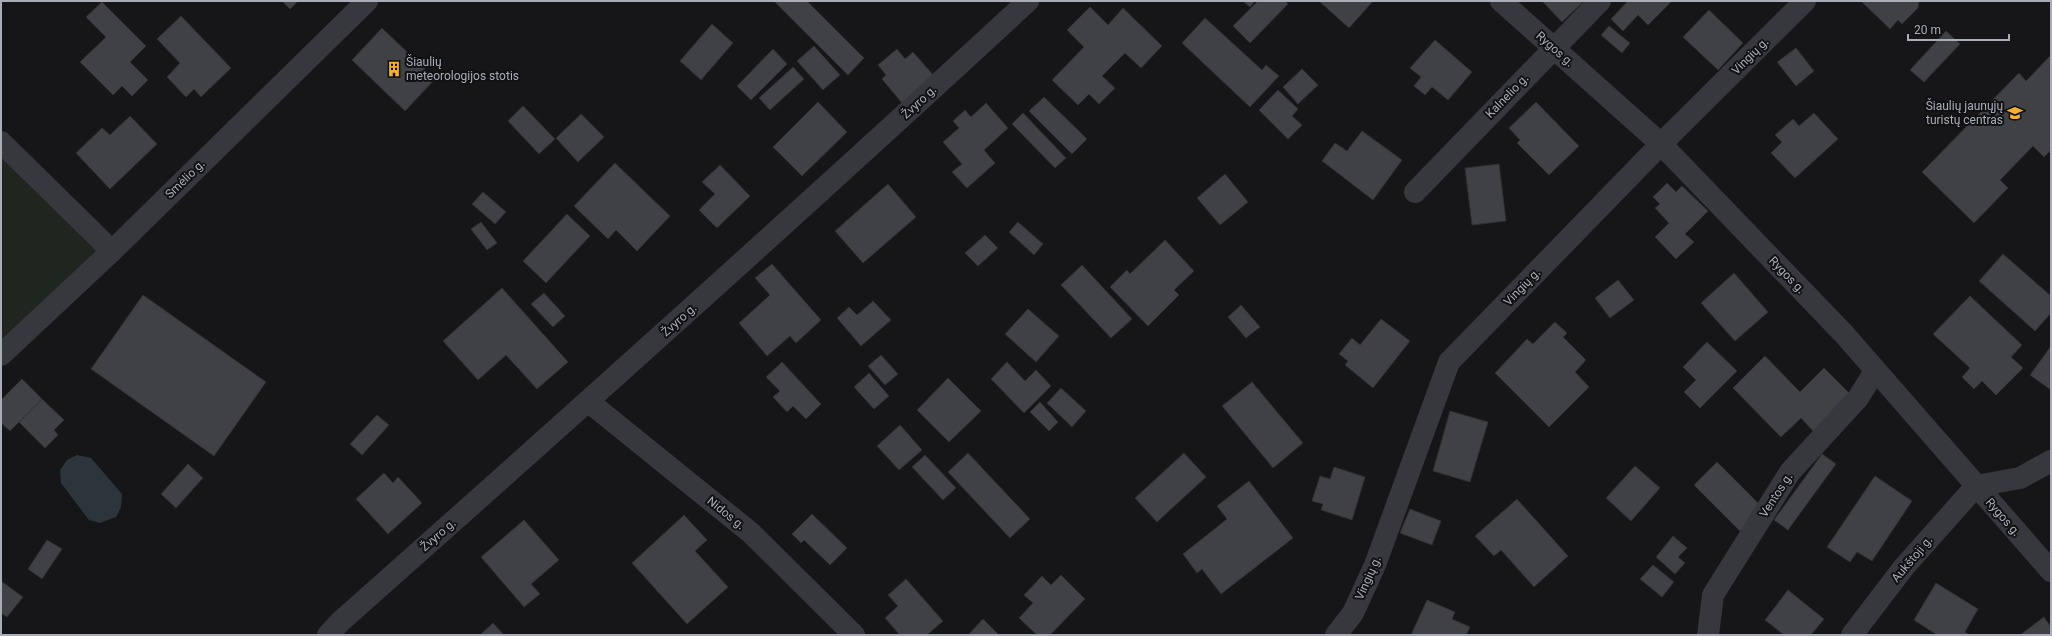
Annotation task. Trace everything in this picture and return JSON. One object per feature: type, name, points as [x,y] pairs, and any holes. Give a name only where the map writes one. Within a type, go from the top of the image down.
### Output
[{"type":"street","name":"Smėlio g.","points":[[1,355],[112,251],[367,1]]},
{"type":"street","name":"Žvyro g.","points":[[328,635],[340,622],[589,402],[807,205],[1028,1]]},
{"type":"street","name":"Rygos g.","points":[[1501,1],[1661,144],[1844,334],[2051,571]]},
{"type":"street","name":"Kalnelio g.","points":[[1415,192],[1600,1]]},
{"type":"street","name":"Vingių g.","points":[[1336,635],[1353,613],[1375,565],[1449,362],[1661,144],[1805,1]]},
{"type":"street","points":[[1,142],[112,251]]},
{"type":"street","name":"Ventos g.","points":[[1708,635],[1713,595],[1790,472],[1858,398],[1875,371]]},
{"type":"street","name":"Nidos g.","points":[[589,402],[751,533],[854,635]]},
{"type":"street","points":[[1976,486],[2020,478],[2051,461]]},
{"type":"street","name":"Aukštoji g.","points":[[1852,635],[1904,567],[1976,486]]},
{"type":"shaded area","points":[[1,142],[112,251],[1,355]]},
{"type":"shaded area","points":[[77,455],[91,458],[122,494],[121,507],[116,517],[100,523],[89,520],[61,483],[60,470],[67,460]]},
{"type":"building","points":[[282,1],[298,1],[290,9]]},
{"type":"building","points":[[774,1],[807,1],[864,58],[848,75]]},
{"type":"building","points":[[1243,1],[1255,1],[1250,7]]},
{"type":"building","points":[[1258,1],[1285,1],[1288,4],[1250,43],[1233,26]]},
{"type":"building","points":[[1319,1],[1373,1],[1349,28]]},
{"type":"building","points":[[1542,1],[1584,1],[1562,22]]},
{"type":"building","points":[[1628,1],[1672,1],[1648,25],[1638,15],[1623,31],[1611,19]]},
{"type":"building","points":[[1861,1],[1919,1],[1918,8],[1902,24],[1898,20],[1890,29]]},
{"type":"building","points":[[102,2],[146,46],[130,62],[148,80],[132,96],[122,86],[113,95],[80,62],[106,37],[86,17]]},
{"type":"building","points":[[1090,7],[1108,25],[1123,8],[1162,46],[1141,68],[1125,53],[1102,76],[1115,88],[1099,104],[1089,94],[1078,105],[1052,80],[1084,47],[1067,30]]},
{"type":"building","points":[[1709,10],[1743,43],[1718,70],[1683,37]]},
{"type":"building","points":[[181,16],[231,68],[201,97],[194,89],[186,97],[167,77],[180,63],[157,39]]},
{"type":"building","points":[[1205,18],[1262,70],[1266,65],[1279,76],[1250,107],[1182,43]]},
{"type":"building","points":[[712,24],[733,43],[701,80],[680,61]]},
{"type":"building","points":[[1609,26],[1630,43],[1622,53],[1601,35]]},
{"type":"building","name":"Šiaulių meteorologijos stotis","points":[[382,28],[435,79],[405,111],[352,60]]},
{"type":"building","points":[[1946,31],[1960,44],[1924,82],[1910,70]]},
{"type":"building","points":[[1435,40],[1472,72],[1448,100],[1432,87],[1425,95],[1414,86],[1421,77],[1410,68]]},
{"type":"building","points":[[814,46],[840,75],[823,90],[797,61]]},
{"type":"building","points":[[1796,48],[1814,71],[1796,86],[1777,62]]},
{"type":"building","points":[[773,49],[787,64],[751,100],[737,86]]},
{"type":"building","points":[[897,49],[905,59],[913,52],[934,76],[902,103],[882,79],[886,75],[878,65]]},
{"type":"building","name":"Šiaulių jaunųjų turistų centras","points":[[2051,55],[2051,150],[2044,157],[2033,146],[2000,180],[2008,188],[1974,223],[1922,172],[2019,73],[2026,81]]},
{"type":"building","points":[[793,67],[804,79],[770,110],[759,98]]},
{"type":"building","points":[[1302,69],[1318,85],[1298,104],[1283,87]]},
{"type":"building","points":[[1278,90],[1298,109],[1292,116],[1302,125],[1288,139],[1259,110]]},
{"type":"building","points":[[1044,97],[1087,139],[1072,154],[1029,111]]},
{"type":"building","points":[[818,102],[847,132],[802,176],[773,147]]},
{"type":"building","points":[[1536,102],[1579,146],[1549,175],[1517,143],[1520,140],[1509,128]]},
{"type":"building","points":[[986,103],[1008,128],[984,150],[995,163],[967,188],[952,172],[962,164],[943,142],[959,128],[953,121],[965,110],[971,117]]},
{"type":"building","points":[[523,106],[555,139],[539,154],[508,121]]},
{"type":"building","points":[[1023,113],[1066,158],[1055,168],[1012,124]]},
{"type":"building","points":[[1814,113],[1838,139],[1795,178],[1771,153],[1782,142],[1775,135],[1793,119],[1799,126]]},
{"type":"building","points":[[581,114],[604,137],[578,162],[556,138]]},
{"type":"building","points":[[130,116],[157,144],[110,189],[76,153],[102,128],[110,135]]},
{"type":"building","points":[[1362,131],[1402,160],[1373,200],[1322,161],[1335,143],[1347,151]]},
{"type":"building","points":[[615,163],[670,216],[637,251],[616,230],[608,239],[574,206]]},
{"type":"building","points":[[1499,164],[1506,221],[1472,225],[1465,168]]},
{"type":"building","points":[[720,165],[750,196],[717,228],[699,210],[715,194],[702,182]]},
{"type":"building","points":[[1225,174],[1248,202],[1220,225],[1197,198]]},
{"type":"building","points":[[1667,183],[1676,192],[1682,186],[1708,211],[1685,234],[1694,242],[1676,259],[1655,237],[1669,223],[1655,208],[1660,204],[1653,197]]},
{"type":"building","points":[[888,184],[916,217],[863,263],[835,231]]},
{"type":"building","points":[[483,192],[506,212],[495,224],[472,204]]},
{"type":"building","points":[[567,214],[590,236],[546,283],[523,261]]},
{"type":"building","points":[[481,222],[497,243],[487,250],[471,229]]},
{"type":"building","points":[[1018,222],[1043,244],[1034,255],[1009,232]]},
{"type":"building","points":[[985,235],[998,248],[978,266],[965,253]]},
{"type":"building","points":[[1165,240],[1194,271],[1174,290],[1179,295],[1148,326],[1110,287],[1127,270],[1130,274]]},
{"type":"building","points":[[2003,254],[2051,296],[2051,313],[2035,331],[1979,281]]},
{"type":"building","points":[[772,264],[821,320],[796,343],[790,336],[767,356],[739,323],[770,295],[755,278]]},
{"type":"building","points":[[1082,265],[1132,319],[1111,338],[1061,285]]},
{"type":"building","points":[[1734,273],[1768,312],[1735,341],[1701,303]]},
{"type":"building","points":[[1618,280],[1634,300],[1610,318],[1595,298]]},
{"type":"building","points":[[502,288],[568,362],[537,389],[506,355],[478,380],[443,341]]},
{"type":"building","points":[[544,293],[565,316],[553,327],[531,304]]},
{"type":"building","points":[[143,295],[266,382],[214,456],[91,369]]},
{"type":"building","points":[[1970,296],[2022,345],[2011,357],[2023,368],[1996,395],[1982,381],[1974,389],[1962,377],[1970,368],[1933,334]]},
{"type":"building","points":[[873,301],[891,320],[861,346],[837,318],[849,307],[857,315]]},
{"type":"building","points":[[1241,305],[1260,327],[1246,338],[1228,317]]},
{"type":"building","points":[[1028,309],[1059,336],[1036,362],[1005,334]]},
{"type":"building","points":[[1381,319],[1410,341],[1373,388],[1345,365],[1348,361],[1339,354],[1352,338],[1360,345]]},
{"type":"building","points":[[1555,322],[1567,333],[1563,337],[1586,360],[1575,372],[1589,387],[1549,427],[1495,373],[1527,339],[1533,344]]},
{"type":"building","points":[[1707,342],[1737,371],[1700,408],[1684,392],[1696,380],[1683,367]]},
{"type":"building","points":[[2051,346],[2051,390],[2030,375]]},
{"type":"building","points":[[881,355],[898,374],[885,385],[868,366]]},
{"type":"building","points":[[1765,356],[1800,392],[1824,368],[1850,394],[1813,431],[1801,418],[1781,437],[1733,388]]},
{"type":"building","points":[[782,362],[821,404],[806,419],[793,406],[787,412],[773,397],[780,391],[766,377]]},
{"type":"building","points":[[1007,362],[1025,381],[1036,370],[1051,386],[1024,413],[991,379]]},
{"type":"building","points":[[869,373],[889,396],[874,409],[854,387]]},
{"type":"building","points":[[948,378],[981,411],[949,442],[917,410]]},
{"type":"building","points":[[22,379],[42,399],[10,431],[1,423],[1,400]]},
{"type":"building","points":[[1252,382],[1303,443],[1273,468],[1222,406]]},
{"type":"building","points":[[1061,388],[1086,411],[1072,427],[1047,403]]},
{"type":"building","points":[[42,399],[64,420],[54,430],[58,435],[45,448],[19,422]]},
{"type":"building","points":[[1040,402],[1058,422],[1049,431],[1030,412]]},
{"type":"building","points":[[1450,411],[1488,422],[1470,482],[1433,471]]},
{"type":"building","points":[[377,415],[389,425],[362,455],[350,444]]},
{"type":"building","points":[[900,425],[922,450],[899,470],[877,446]]},
{"type":"building","points":[[968,453],[1030,519],[1010,538],[948,472]]},
{"type":"building","points":[[1184,453],[1206,477],[1157,522],[1135,498]]},
{"type":"building","points":[[1822,454],[1836,464],[1788,530],[1774,520]]},
{"type":"building","points":[[925,455],[956,488],[943,500],[912,467]]},
{"type":"building","points":[[1717,462],[1763,508],[1740,531],[1694,485]]},
{"type":"building","points":[[188,464],[203,478],[176,508],[161,494]]},
{"type":"building","points":[[1635,466],[1660,488],[1631,521],[1606,498]]},
{"type":"building","points":[[1334,467],[1365,477],[1352,520],[1321,510],[1323,504],[1312,501],[1320,476],[1330,479]]},
{"type":"building","points":[[384,473],[393,483],[398,477],[422,503],[388,534],[356,499]]},
{"type":"building","points":[[1875,476],[1912,501],[1872,561],[1857,552],[1850,562],[1827,547]]},
{"type":"building","points":[[1249,481],[1293,538],[1221,594],[1202,569],[1197,573],[1183,554],[1227,519],[1217,506]]},
{"type":"building","points":[[1517,499],[1568,556],[1534,587],[1501,550],[1494,556],[1475,536]]},
{"type":"building","points":[[1410,509],[1441,521],[1432,545],[1400,533]]},
{"type":"building","points":[[812,514],[847,548],[830,565],[804,540],[801,543],[792,534]]},
{"type":"building","points":[[684,515],[707,540],[695,551],[728,587],[687,624],[632,563]]},
{"type":"building","points":[[524,520],[559,560],[531,584],[540,594],[524,607],[481,557]]},
{"type":"building","points":[[1673,536],[1687,548],[1678,557],[1685,563],[1675,574],[1656,557]]},
{"type":"building","points":[[47,540],[62,549],[42,579],[28,569]]},
{"type":"building","points":[[1653,565],[1674,582],[1662,597],[1640,579]]},
{"type":"building","points":[[1061,575],[1085,599],[1050,635],[1037,635],[1019,618],[1033,603],[1024,595],[1042,576],[1051,585]]},
{"type":"building","points":[[906,579],[943,621],[927,635],[900,635],[885,618],[898,606],[888,595]]},
{"type":"building","points":[[1,581],[23,597],[7,617],[1,613]]},
{"type":"building","points":[[1936,583],[1978,609],[1965,632],[1969,635],[1937,635],[1914,620]]},
{"type":"building","points":[[1788,590],[1824,619],[1811,635],[1784,635],[1765,620]]},
{"type":"building","points":[[1427,600],[1455,612],[1452,619],[1470,627],[1466,635],[1411,635]]},
{"type":"building","points":[[2044,617],[2051,627],[2051,635],[2020,635]]},
{"type":"building","points":[[983,619],[999,635],[968,635]]},
{"type":"building","points":[[493,623],[504,635],[480,635]]},
{"type":"place","name":"Šiaulių meteorologijos stotis","points":[[394,69]]},
{"type":"place","name":"Šiaulių jaunųjų turistų centras","points":[[2015,113]]}]
